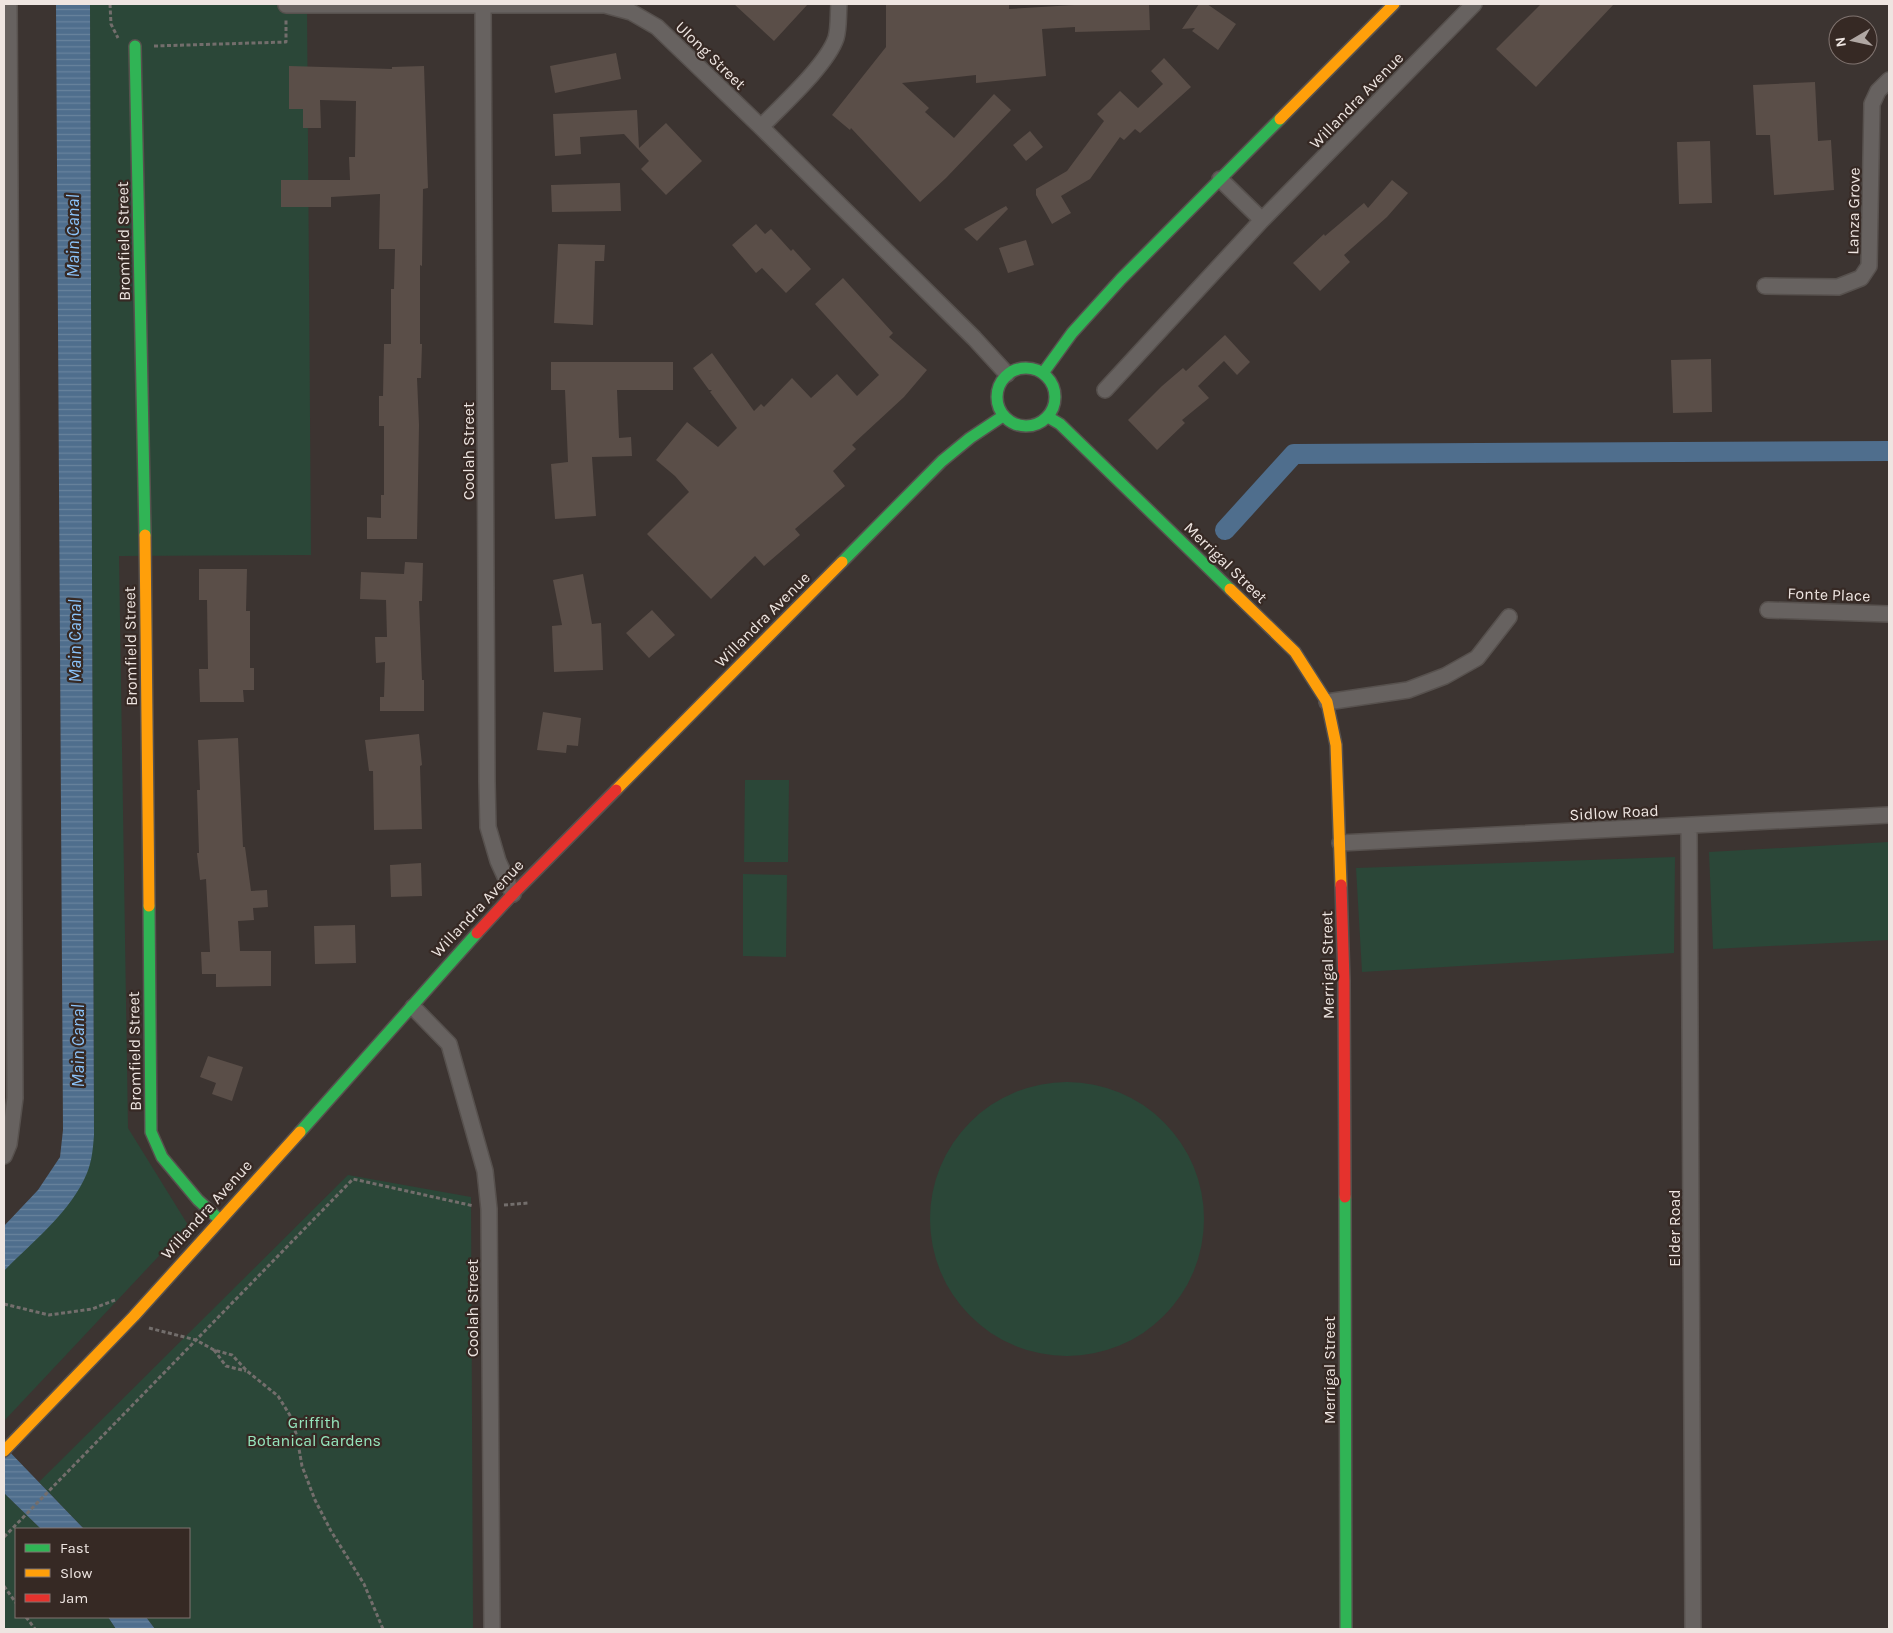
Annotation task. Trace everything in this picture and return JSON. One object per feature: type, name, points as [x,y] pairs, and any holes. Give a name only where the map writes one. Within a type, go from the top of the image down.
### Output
[{"type":"street","points":[[761,127],[811,75],[828,53],[836,38],[839,4]]},
{"type":"street","points":[[1043,373],[1072,333],[1096,306],[1394,4]]},
{"type":"street","name":"Willandra Avenue","points":[[1105,390],[1262,220],[1474,4]]},
{"type":"street","name":"Ulong Street","points":[[286,12],[483,5],[605,5],[630,12],[657,27],[974,338],[1007,374]]},
{"type":"street","name":"Coolah Street","points":[[483,5],[488,827],[498,862],[513,894]]},
{"type":"street","points":[[4,1156],[13,1125],[15,1098],[9,926],[7,7]]},
{"type":"street","name":"Bromfield Street","points":[[135,46],[145,542],[150,1132],[162,1157],[198,1200],[220,1220]]},
{"type":"street","name":"Lanza Grove","points":[[1765,286],[1838,288],[1860,278],[1869,266],[1872,104],[1878,91],[1889,80]]},
{"type":"street","points":[[1220,179],[1262,220]]},
{"type":"street","points":[[1024,368],[1031,368],[1043,373],[1052,384],[1055,394],[1054,404],[1048,417],[1035,425],[1025,426],[1011,422],[1004,416],[998,406],[997,394],[1000,384],[1007,374],[1024,368]]},
{"type":"street","name":"Willandra Avenue","points":[[4,1451],[134,1316],[513,894],[942,462],[977,433],[1004,416]]},
{"type":"street","name":"Merrigal Street","points":[[1048,417],[1060,424],[1295,652],[1327,702],[1336,745],[1344,981],[1346,1629]]},
{"type":"street","name":"Fonte Place","points":[[1768,610],[1889,614]]},
{"type":"street","points":[[1327,702],[1408,690],[1445,676],[1477,658],[1509,617]]},
{"type":"street","name":"Sidlow Road","points":[[1340,843],[1889,816]]},
{"type":"street","name":"Elder Road","points":[[1689,826],[1693,1629]]},
{"type":"street","name":"Coolah Street","points":[[413,1007],[449,1044],[485,1171],[489,1209],[492,1629]]},
{"type":"path","points":[[110,4],[115,33],[120,40],[135,46],[286,42],[286,12]]},
{"type":"path","points":[[4,1537],[353,1179],[489,1209],[507,1204],[528,1203]]},
{"type":"path","points":[[4,1304],[49,1314],[92,1310],[115,1300]]},
{"type":"path","points":[[146,1327],[196,1340],[214,1350],[232,1355],[247,1371],[278,1396],[291,1416],[297,1436],[302,1466],[315,1500],[331,1531],[364,1584],[383,1629]]},
{"type":"path","points":[[214,1350],[226,1366],[247,1371]]},
{"type":"path","points":[[4,1586],[15,1602]]},
{"type":"path","points":[[27,1618],[35,1629]]},
{"type":"green space","points":[[90,4],[307,4],[311,555],[119,556],[128,1128],[188,1225],[4,1421],[4,1271],[94,1135]]},
{"type":"green space","points":[[745,780],[789,780],[788,862],[744,862]]},
{"type":"green space","points":[[1889,842],[1889,940],[1713,949],[1709,852]]},
{"type":"green space","points":[[1675,857],[1674,953],[1362,972],[1356,868]]},
{"type":"green space","points":[[743,874],[787,875],[786,957],[743,956]]},
{"type":"green space","points":[[1067,1082],[1107,1088],[1143,1105],[1164,1122],[1181,1143],[1198,1179],[1204,1219],[1198,1259],[1181,1295],[1164,1316],[1143,1333],[1107,1350],[1067,1356],[1027,1350],[991,1333],[970,1316],[953,1295],[936,1259],[930,1219],[936,1179],[953,1143],[970,1122],[991,1105],[1027,1088]]},
{"type":"green space","name":"Griffith Botanical Gardens","points":[[348,1175],[471,1197],[473,1629],[155,1629],[147,1618],[190,1618],[190,1528],[83,1528],[39,1482]]},
{"type":"green space","points":[[4,1493],[40,1528],[15,1528],[15,1618],[109,1618],[116,1629],[4,1629]]},
{"type":"water","name":"Main Canal","points":[[56,4],[90,4],[94,1135],[89,1168],[71,1201],[50,1226],[4,1271],[4,1226],[38,1190],[60,1157],[63,1130]]},
{"type":"water","points":[[4,1446],[83,1528],[40,1528],[4,1493]]},
{"type":"water","points":[[109,1618],[147,1618],[155,1629],[116,1629]]},
{"type":"building","points":[[734,4],[808,4],[774,41]]},
{"type":"building","points":[[886,4],[1009,4],[1009,9],[1074,4],[1149,4],[1150,30],[1075,32],[1075,27],[1042,29],[1046,76],[976,83],[976,75],[902,83],[929,108],[925,112],[954,138],[994,94],[1011,110],[946,178],[920,202],[851,128],[850,130],[832,115],[886,47]]},
{"type":"building","points":[[1199,4],[1207,4],[1236,24],[1218,50],[1192,31],[1195,28],[1182,29]]},
{"type":"building","points":[[1541,4],[1614,4],[1536,87],[1496,49]]},
{"type":"building","points":[[616,53],[621,79],[555,93],[550,66]]},
{"type":"building","points":[[1164,58],[1191,87],[1140,133],[1135,129],[1124,140],[1120,137],[1090,179],[1061,196],[1071,213],[1052,224],[1036,195],[1036,189],[1067,171],[1104,121],[1097,114],[1120,91],[1138,108],[1163,84],[1151,71]]},
{"type":"building","points":[[289,66],[392,69],[392,67],[424,66],[428,188],[423,189],[422,266],[420,265],[420,344],[422,344],[421,378],[417,378],[419,425],[417,539],[367,539],[367,517],[381,518],[381,495],[384,495],[384,426],[379,426],[379,396],[383,396],[384,344],[391,344],[391,289],[394,289],[395,249],[379,249],[380,194],[331,197],[331,207],[281,207],[281,180],[350,180],[349,157],[355,157],[356,101],[320,100],[321,128],[303,128],[303,109],[289,109]]},
{"type":"building","points":[[1815,82],[1818,141],[1831,140],[1834,190],[1774,195],[1770,135],[1756,135],[1753,85]]},
{"type":"building","points":[[637,110],[639,148],[666,123],[702,161],[666,195],[641,169],[649,161],[624,134],[580,137],[581,154],[555,156],[553,114]]},
{"type":"building","points":[[1030,131],[1043,147],[1026,161],[1013,145]]},
{"type":"building","points":[[1710,141],[1712,203],[1679,204],[1677,142]]},
{"type":"building","points":[[1392,180],[1408,193],[1387,217],[1344,255],[1350,262],[1320,291],[1293,263],[1324,234],[1325,236],[1364,203],[1368,208]]},
{"type":"building","points":[[620,183],[621,211],[552,212],[551,185]]},
{"type":"building","points":[[1006,206],[1008,209],[977,241],[964,229]]},
{"type":"building","points":[[756,224],[765,234],[771,229],[811,269],[786,293],[762,268],[756,273],[732,245]]},
{"type":"building","points":[[1026,240],[1034,265],[1008,273],[999,248]]},
{"type":"building","points":[[558,244],[605,245],[604,261],[595,261],[593,325],[554,323]]},
{"type":"building","points":[[843,278],[893,333],[889,337],[927,370],[904,397],[852,445],[856,449],[833,471],[845,486],[795,529],[800,535],[764,566],[755,556],[711,599],[647,534],[689,492],[675,476],[656,460],[687,422],[718,447],[737,428],[710,392],[712,390],[709,390],[693,368],[712,353],[754,411],[761,404],[764,407],[792,378],[811,398],[837,374],[857,396],[879,375],[815,304]]},
{"type":"building","points":[[1225,335],[1250,362],[1237,375],[1224,361],[1198,386],[1209,398],[1182,420],[1185,423],[1157,450],[1128,420],[1162,386],[1183,368],[1186,371]]},
{"type":"building","points":[[1711,359],[1712,412],[1673,413],[1671,360]]},
{"type":"building","points":[[551,362],[673,362],[673,390],[617,390],[619,438],[631,437],[632,456],[592,457],[596,516],[555,519],[551,464],[568,462],[565,390],[551,390]]},
{"type":"building","points":[[405,562],[423,563],[422,601],[419,601],[424,711],[380,711],[380,697],[384,697],[385,662],[376,663],[375,637],[387,637],[386,600],[360,599],[361,572],[404,574]]},
{"type":"building","points":[[199,569],[247,569],[246,611],[250,611],[250,668],[254,668],[254,690],[243,690],[244,702],[200,702],[199,669],[208,669],[207,600],[199,600]]},
{"type":"building","points":[[583,574],[592,624],[601,623],[603,670],[554,672],[552,626],[562,625],[553,580]]},
{"type":"building","points":[[652,610],[675,635],[649,658],[626,633]]},
{"type":"building","points":[[543,712],[581,718],[578,746],[567,745],[566,753],[537,750]]},
{"type":"building","points":[[419,734],[422,765],[420,766],[422,829],[374,830],[373,771],[369,771],[365,740]]},
{"type":"building","points":[[238,738],[243,847],[245,847],[251,891],[267,890],[268,907],[253,908],[254,920],[238,921],[240,951],[271,951],[271,986],[216,987],[216,974],[202,974],[201,952],[210,952],[206,879],[200,880],[197,853],[199,853],[197,790],[200,790],[198,740]]},
{"type":"building","points":[[421,863],[422,896],[391,897],[390,865]]},
{"type":"building","points":[[355,925],[356,963],[315,964],[314,926]]},
{"type":"building","points":[[208,1056],[243,1067],[232,1101],[212,1094],[216,1083],[200,1077]]},
{"type":"waterway","points":[[1225,530],[1294,454],[1889,451]]},
{"type":"traffic: fast","points":[[135,46],[145,535]]},
{"type":"traffic: fast","points":[[1043,373],[1072,333],[1121,279],[1280,119]]},
{"type":"traffic: fast","points":[[1020,368],[1032,368],[1047,376],[1055,391],[1055,397],[1055,403],[1047,418],[1032,426],[1020,426],[1005,418],[997,403],[997,391],[1005,376],[1020,368]]},
{"type":"traffic: fast","points":[[842,562],[942,461],[970,438],[1003,416]]},
{"type":"traffic: fast","points":[[1048,417],[1060,424],[1230,589]]},
{"type":"traffic: fast","points":[[149,906],[151,1132],[162,1157],[198,1200],[220,1220]]},
{"type":"traffic: fast","points":[[300,1132],[477,933]]},
{"type":"traffic: fast","points":[[1345,1197],[1346,1629]]},
{"type":"traffic: slow","points":[[1280,119],[1394,4]]},
{"type":"traffic: slow","points":[[145,535],[149,906]]},
{"type":"traffic: slow","points":[[616,790],[842,562]]},
{"type":"traffic: slow","points":[[1230,589],[1295,652],[1327,702],[1336,745],[1341,885]]},
{"type":"traffic: slow","points":[[4,1451],[134,1316],[300,1132]]},
{"type":"traffic: jam","points":[[477,933],[616,790]]},
{"type":"traffic: jam","points":[[1341,885],[1344,981],[1345,1197]]}]
